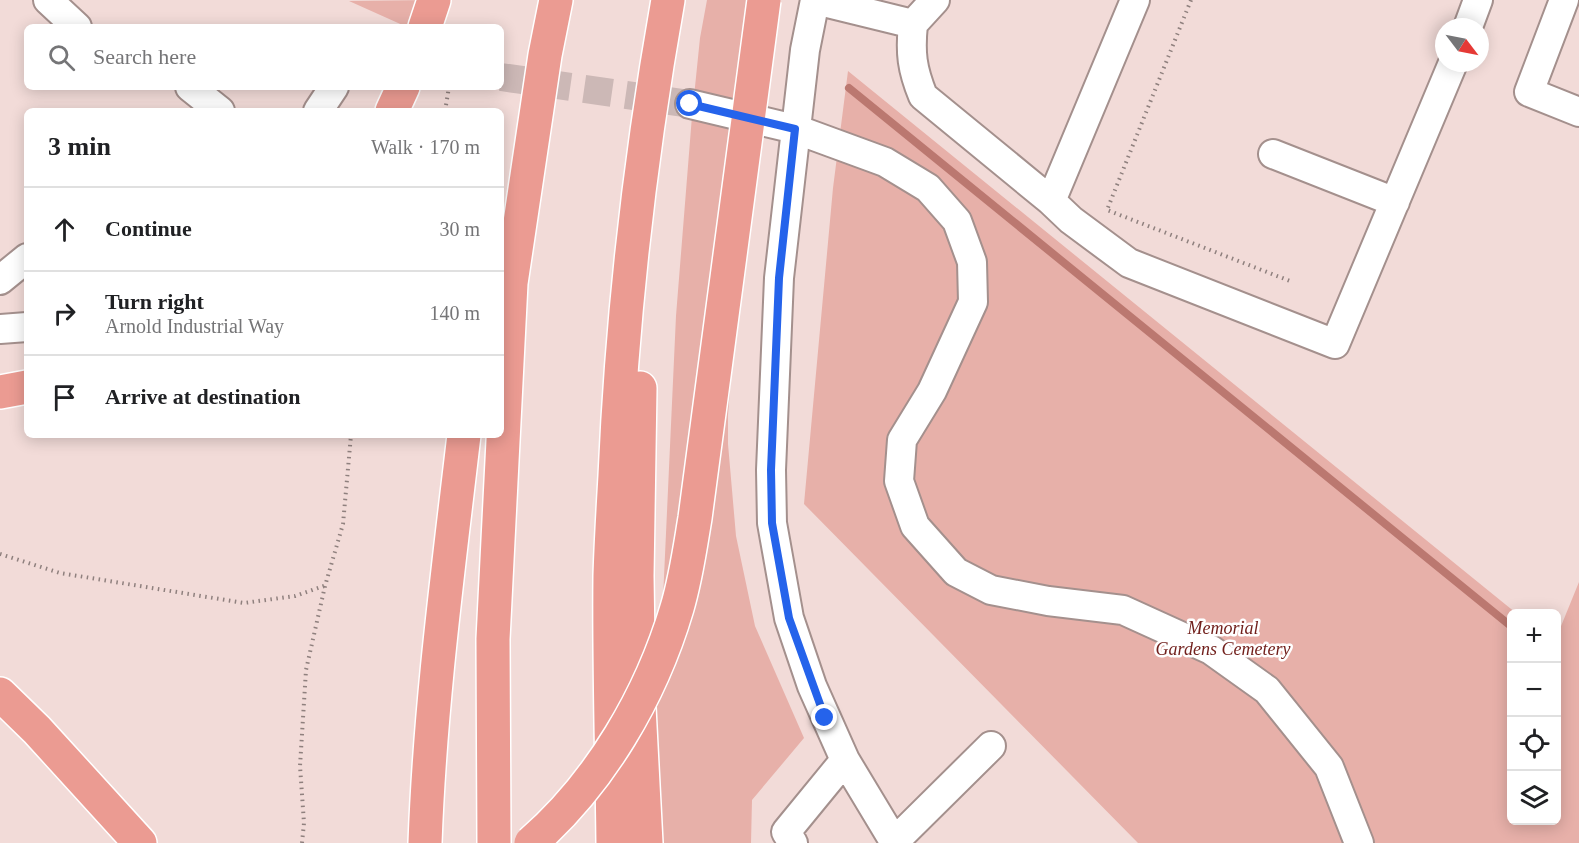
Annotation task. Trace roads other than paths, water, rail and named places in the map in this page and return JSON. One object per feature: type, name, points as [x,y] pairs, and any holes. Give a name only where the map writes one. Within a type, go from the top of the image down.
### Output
[{"type":"highway","points":[[427,24],[434,0]]},
{"type":"highway","points":[[504,350],[506,298],[556,0]]},
{"type":"highway","points":[[613,843],[611,563],[625,320],[649,113],[668,0]]},
{"type":"highway","points":[[531,843],[567,806],[596,771],[622,733],[644,693],[677,608],[688,563],[695,518],[764,0]]},
{"type":"highway","points":[[639,188],[639,706],[646,843]]},
{"type":"highway","points":[[0,392],[24,388]]},
{"type":"highway","points":[[426,843],[428,780],[437,663],[464,438]]},
{"type":"highway","points":[[494,843],[493,639],[501,438]]},
{"type":"highway","points":[[0,694],[37,730],[140,843]]},
{"type":"street","points":[[48,0],[74,24]]},
{"type":"street","points":[[913,24],[815,0],[805,50],[779,278],[771,470],[772,523],[789,618],[812,686],[845,760],[895,843],[991,746]]},
{"type":"street","points":[[935,0],[913,24],[910,52],[914,76],[923,96],[1071,220],[1129,263],[1335,344],[1449,72]]},
{"type":"street","points":[[1051,201],[1135,0]]},
{"type":"street","points":[[1471,18],[1478,0]]},
{"type":"street","points":[[1564,0],[1529,92],[1579,112]]},
{"type":"street","points":[[194,90],[216,108]]},
{"type":"street","points":[[320,108],[332,90]]},
{"type":"street","points":[[690,104],[795,129],[885,162],[928,188],[957,221],[972,262],[973,302],[932,392],[902,440],[899,481],[915,526],[956,572],[991,590],[1048,601],[1123,610],[1211,650],[1267,690],[1329,767],[1359,843]]},
{"type":"street","points":[[1273,154],[1395,202]]},
{"type":"street","points":[[0,280],[24,260]]},
{"type":"street","points":[[0,329],[24,327]]},
{"type":"street","points":[[793,843],[786,832],[845,760]]},
{"type":"waterway","points":[[849,88],[1507,623]]},
{"type":"tunnel","points":[[504,77],[690,104]]},
{"type":"park label","name":"Memorial Gardens Cemetery","points":[[1223,638]]}]
